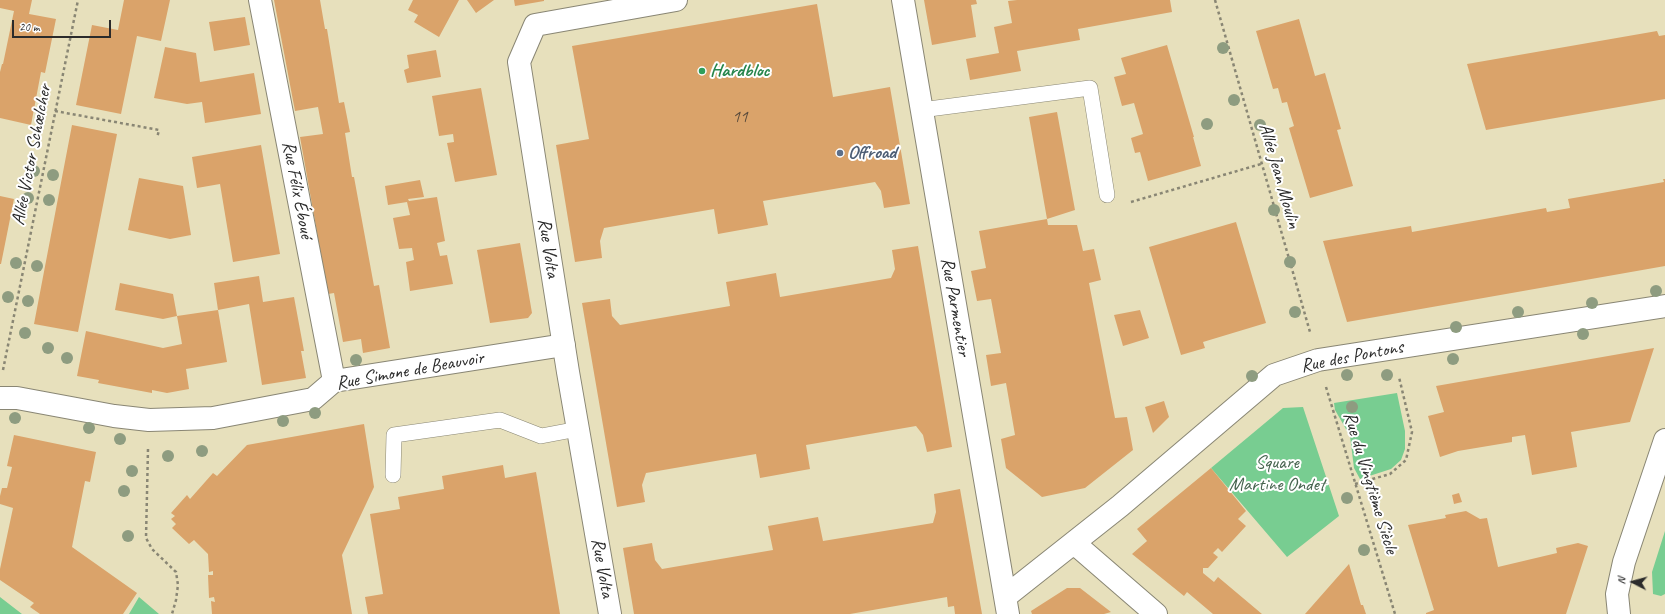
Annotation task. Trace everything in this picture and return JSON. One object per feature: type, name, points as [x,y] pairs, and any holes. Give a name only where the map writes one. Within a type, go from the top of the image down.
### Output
[{"type":"street","name":"Rue Félix Éboué","points":[[260,0],[334,381]]},
{"type":"street","name":"Rue Volta","points":[[610,614],[564,345],[519,62],[535,25],[676,0]]},
{"type":"street","name":"Rue Parmentier","points":[[903,0],[1007,606]]},
{"type":"street","name":"Rue des Pontons","points":[[1007,606],[1074,543],[1274,376],[1318,360],[1665,306]]},
{"type":"street","name":"Rue Simone de Beauvoir","points":[[0,398],[17,398],[114,416],[149,420],[213,418],[313,399],[334,381],[564,345]]},
{"type":"street","points":[[1619,614],[1617,594],[1624,562],[1665,440]]},
{"type":"street","points":[[1074,543],[1156,614]]},
{"type":"lane","points":[[921,110],[1090,88],[1107,192]]},
{"type":"lane","points":[[393,475],[394,435],[500,420],[541,436],[578,429]]},
{"type":"path","name":"Allée Victor Schœlcher","points":[[3,371],[78,0]]},
{"type":"path","name":"Allée Jean Moulin","points":[[1215,0],[1318,360]]},
{"type":"path","points":[[55,111],[159,130],[157,138]]},
{"type":"path","points":[[1107,192],[1114,188],[1121,196],[1122,204],[1261,164]]},
{"type":"path","points":[[1355,484],[1390,474],[1406,460],[1412,432],[1392,348]]},
{"type":"path","name":"Rue du Vingtième Siècle","points":[[1318,360],[1394,614]]},
{"type":"path","points":[[147,468],[146,538],[152,549],[176,572],[178,585],[172,614]]},
{"type":"green space","points":[[1397,393],[1405,431],[1405,449],[1401,460],[1391,469],[1360,479],[1354,468],[1350,436],[1335,410],[1334,403]]},
{"type":"green space","name":"Square Martine Ondet","points":[[1303,407],[1339,516],[1287,557],[1211,468],[1283,408]]},
{"type":"green space","points":[[1665,531],[1665,594],[1661,596],[1653,594],[1652,572]]},
{"type":"green space","points":[[0,597],[22,614],[0,614]]},
{"type":"green space","points":[[139,597],[159,614],[129,614]]},
{"type":"building","points":[[0,0],[32,0],[29,14],[56,19],[45,73],[41,72],[31,125],[0,118],[0,72],[14,11],[0,8]]},
{"type":"building","points":[[124,0],[170,0],[161,41],[137,36],[121,114],[76,105],[92,25],[118,30]]},
{"type":"building","points":[[274,0],[320,0],[325,29],[327,29],[339,103],[344,102],[350,132],[345,133],[352,177],[354,177],[374,286],[379,285],[390,348],[363,353],[361,339],[343,342],[334,293],[328,294],[300,137],[323,134],[318,107],[295,111]]},
{"type":"building","points":[[413,0],[459,0],[439,37],[414,22],[418,15],[408,10]]},
{"type":"building","points":[[467,0],[494,0],[476,13]]},
{"type":"building","points":[[514,0],[544,0],[544,1],[515,6]]},
{"type":"building","points":[[924,0],[976,0],[977,4],[971,5],[976,37],[932,45]]},
{"type":"building","points":[[1170,0],[1172,12],[1078,29],[1080,40],[1017,51],[1021,71],[970,80],[966,59],[999,53],[994,27],[1012,23],[1008,1]]},
{"type":"building","points":[[817,4],[833,97],[890,87],[910,204],[884,208],[881,191],[875,182],[763,201],[768,225],[718,234],[714,209],[604,228],[600,241],[602,258],[575,262],[556,145],[589,139],[572,46]]},
{"type":"building","points":[[245,17],[250,45],[214,51],[209,22]]},
{"type":"building","points":[[1299,19],[1315,76],[1325,73],[1341,129],[1337,130],[1353,186],[1310,198],[1289,128],[1294,126],[1287,102],[1282,103],[1278,88],[1273,89],[1256,31]]},
{"type":"building","points":[[1657,31],[1659,36],[1665,35],[1665,99],[1486,130],[1467,64]]},
{"type":"building","points":[[1167,45],[1201,166],[1148,181],[1140,152],[1135,153],[1131,138],[1143,134],[1134,103],[1122,106],[1114,77],[1126,74],[1121,58]]},
{"type":"building","points":[[165,47],[196,53],[200,82],[254,73],[261,114],[205,123],[202,102],[187,104],[154,98]]},
{"type":"building","points":[[436,50],[441,77],[407,83],[404,70],[409,68],[407,55]]},
{"type":"building","points":[[481,88],[497,175],[455,182],[447,143],[454,142],[453,134],[439,136],[432,96]]},
{"type":"building","points":[[1057,112],[1075,210],[1047,219],[1029,117]]},
{"type":"building","points":[[72,125],[117,134],[78,332],[34,324]]},
{"type":"building","points":[[261,145],[280,254],[233,262],[220,184],[197,188],[192,157]]},
{"type":"building","points":[[139,178],[183,186],[191,235],[170,239],[128,230]]},
{"type":"building","points":[[1663,179],[1665,179],[1665,266],[1347,322],[1323,241],[1411,226],[1412,232],[1546,208],[1547,212],[1570,208],[1568,199],[1664,182]]},
{"type":"building","points":[[420,180],[424,197],[408,199],[409,201],[437,197],[445,241],[437,243],[440,256],[447,255],[453,284],[410,291],[406,262],[414,260],[412,248],[399,249],[393,218],[410,215],[407,202],[388,205],[385,186]]},
{"type":"building","points":[[0,196],[14,199],[1,264],[0,264]]},
{"type":"building","points":[[1047,219],[1048,225],[1077,225],[1083,251],[1094,249],[1101,280],[1089,283],[1115,418],[1127,417],[1133,450],[1085,488],[1042,497],[1006,468],[1001,439],[1015,435],[1006,383],[991,386],[986,355],[1001,353],[991,299],[977,301],[971,271],[986,268],[979,231]]},
{"type":"building","points":[[1236,222],[1266,323],[1203,342],[1205,348],[1181,355],[1149,247]]},
{"type":"building","points":[[520,243],[532,313],[528,318],[490,323],[477,250]]},
{"type":"building","points":[[918,246],[952,447],[927,452],[923,435],[916,426],[806,445],[810,469],[760,478],[756,454],[646,473],[642,485],[645,502],[617,507],[582,303],[610,299],[612,316],[620,325],[730,306],[726,282],[776,273],[780,297],[891,278],[895,269],[892,250]]},
{"type":"building","points":[[259,276],[263,302],[294,297],[304,351],[301,351],[306,378],[262,385],[249,304],[218,310],[214,283]]},
{"type":"building","points":[[120,283],[173,294],[177,316],[163,319],[115,310]]},
{"type":"building","points":[[218,310],[227,362],[186,369],[189,389],[167,393],[152,390],[152,393],[98,383],[99,380],[77,376],[86,331],[163,348],[182,344],[177,316]]},
{"type":"building","points":[[1140,310],[1149,338],[1123,346],[1114,315]]},
{"type":"building","points":[[1654,348],[1630,422],[1571,432],[1577,467],[1532,475],[1525,435],[1512,437],[1512,442],[1458,451],[1440,457],[1428,416],[1444,412],[1436,386]]},
{"type":"building","points":[[1164,401],[1169,417],[1153,433],[1145,407]]},
{"type":"building","points":[[364,424],[374,487],[342,555],[352,614],[212,614],[211,601],[215,602],[214,597],[209,598],[208,575],[213,575],[213,571],[209,572],[208,554],[194,540],[189,544],[172,528],[176,524],[171,519],[175,516],[171,513],[187,495],[190,499],[213,473],[217,476],[247,445]]},
{"type":"building","points":[[14,435],[96,452],[90,482],[85,481],[72,547],[137,593],[123,614],[40,614],[30,607],[34,603],[0,580],[0,569],[13,508],[0,504],[0,496],[2,488],[7,488],[12,467],[7,466]]},
{"type":"building","points":[[503,465],[505,478],[536,472],[560,614],[368,614],[365,597],[383,594],[370,514],[400,509],[398,497],[444,489],[442,476]]},
{"type":"building","points":[[1211,468],[1246,511],[1238,519],[1246,526],[1222,552],[1218,548],[1213,553],[1218,557],[1208,568],[1203,568],[1203,573],[1214,582],[1218,577],[1262,614],[1213,614],[1187,592],[1184,596],[1132,554],[1147,541],[1137,529]]},
{"type":"building","points":[[960,489],[982,614],[955,614],[954,606],[948,607],[947,597],[850,614],[634,614],[623,548],[652,543],[655,560],[662,569],[773,550],[768,526],[818,517],[823,541],[933,523],[936,512],[934,494]]},
{"type":"building","points":[[1459,493],[1462,502],[1454,504],[1452,495]]},
{"type":"building","points":[[1466,511],[1480,519],[1487,518],[1498,567],[1557,553],[1556,548],[1578,543],[1588,546],[1566,614],[1426,614],[1434,610],[1408,525],[1446,518],[1445,515]]},
{"type":"building","points":[[1349,564],[1361,605],[1363,605],[1366,614],[1305,614]]},
{"type":"building","points":[[1067,588],[1080,588],[1111,612],[1104,614],[1032,614],[1031,611]]},
{"type":"place","name":"Hardbloc","points":[[702,71]]},
{"type":"place","name":"Offroad","points":[[840,153]]}]
